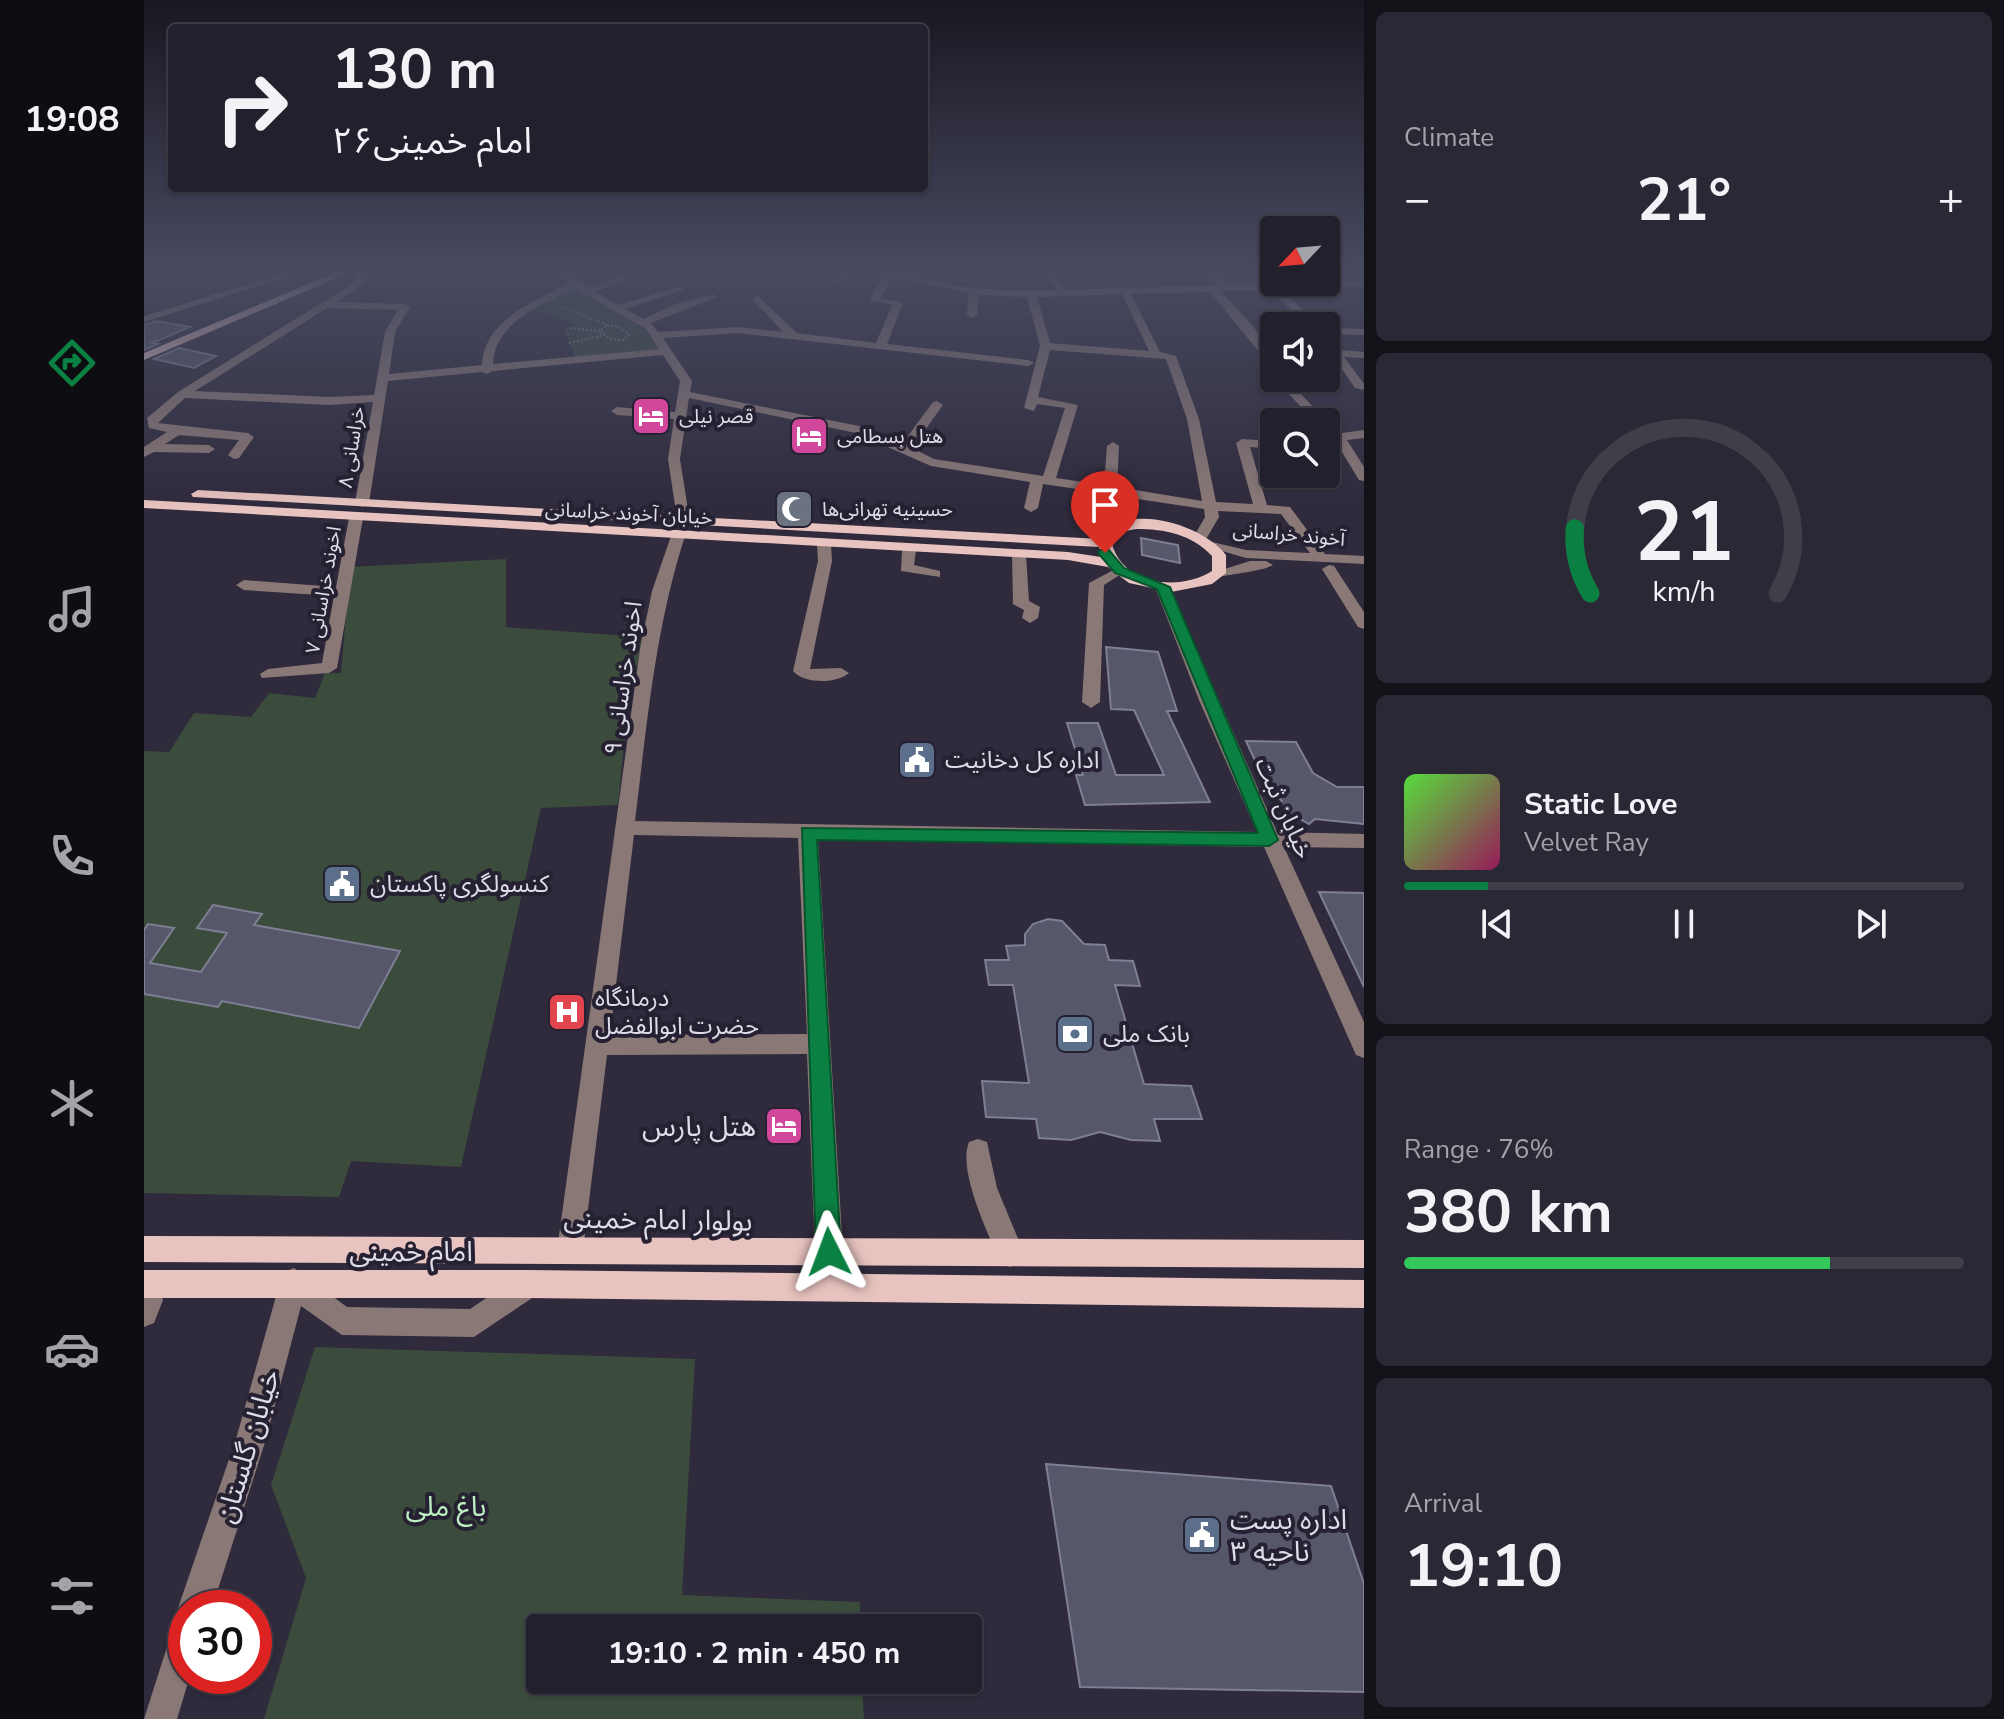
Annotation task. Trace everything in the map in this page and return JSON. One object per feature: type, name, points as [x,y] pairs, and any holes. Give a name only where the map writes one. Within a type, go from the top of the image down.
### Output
[{"type":"main road","points":[[144,357],[165,348]]},
{"type":"main road","name":"خیابان آخوند خراسانی","points":[[145,502],[681,529],[1105,543]]},
{"type":"main road","points":[[1115,567],[1105,553],[1105,543],[1121,528],[1169,527],[1206,542],[1222,564],[1219,573],[1198,586],[1163,587]]},
{"type":"main road","name":"خیابان آخوند خراسانی","points":[[681,529],[909,550],[1068,556],[1115,567],[1163,587]]},
{"type":"main road","name":"بولوار امام خمینی","points":[[144,1249],[1364,1254]]},
{"type":"main road","points":[[146,1299],[294,1282]]},
{"type":"main road","name":"امام خمینی","points":[[294,1282],[528,1284]]},
{"type":"main road","points":[[528,1284],[1364,1294]]},
{"type":"street","points":[[234,455],[248,437],[177,431],[151,424],[182,394],[257,348]]},
{"type":"street","name":"خراسانی ۸","points":[[359,511],[387,348]]},
{"type":"street","points":[[487,371],[488,348]]},
{"type":"street","points":[[666,348],[686,381],[674,459],[681,529]]},
{"type":"street","points":[[891,348],[1028,363]]},
{"type":"street","points":[[1031,508],[1072,405],[1032,404],[1045,348]]},
{"type":"street","points":[[1072,348],[1170,356],[1193,419],[1210,506],[1212,517],[1206,542]]},
{"type":"street","points":[[1153,348],[1156,355]]},
{"type":"street","points":[[381,378],[487,371],[668,351]]},
{"type":"street","points":[[1340,354],[1364,355]]},
{"type":"street","points":[[1340,362],[1362,387]]},
{"type":"street","points":[[1293,392],[1309,408]]},
{"type":"street","points":[[182,394],[330,401],[378,398]]},
{"type":"street","points":[[685,394],[845,426],[889,441],[923,461],[1210,506],[1285,510],[1325,563],[1364,624]]},
{"type":"street","points":[[904,450],[937,405]]},
{"type":"street","points":[[617,411],[679,416]]},
{"type":"street","points":[[147,450],[177,431]]},
{"type":"street","points":[[1340,437],[1364,434]]},
{"type":"street","points":[[1340,438],[1364,477]]},
{"type":"street","points":[[1260,444],[1242,443],[1261,509]]},
{"type":"street","points":[[1113,446],[1112,513],[1121,528]]},
{"type":"street","points":[[147,450],[209,449]]},
{"type":"street","points":[[1340,449],[1347,449]]},
{"type":"street","name":"اخوند خراسانی ۷","points":[[268,674],[329,668],[359,511]]},
{"type":"street","name":"اخوند خراسانی ۹","points":[[570,1250],[648,649],[660,591],[681,529]]},
{"type":"street","name":"آخوند خراسانی","points":[[1206,542],[1246,554],[1364,571]]},
{"type":"street","points":[[824,544],[825,561],[801,671],[807,675],[841,673]]},
{"type":"street","points":[[909,550],[906,568],[935,574]]},
{"type":"street","points":[[1019,555],[1021,604],[1032,607],[1030,618]]},
{"type":"street","name":"آخوند خراسانی","points":[[1219,573],[1250,565],[1364,560]]},
{"type":"street","points":[[1091,702],[1097,583],[1115,567]]},
{"type":"street","points":[[244,585],[343,592]]},
{"type":"street","name":"خیابان ثبت","points":[[1163,587],[1269,840],[1364,1048]]},
{"type":"street","points":[[627,828],[1364,841]]},
{"type":"street","points":[[808,833],[829,1252]]},
{"type":"street","points":[[597,1045],[819,1044]]},
{"type":"street","points":[[978,1151],[984,1188],[1010,1253]]},
{"type":"street","points":[[294,1282],[342,1321],[474,1323],[528,1284]]},
{"type":"street","name":"خیابان گلستان","points":[[201,1590],[251,1439],[294,1282]]},
{"type":"street","points":[[159,1719],[168,1692]]},
{"type":"green space","points":[[572,348],[659,349],[575,357]]},
{"type":"green space","points":[[506,559],[506,627],[643,637],[626,724],[618,805],[541,808],[461,1167],[351,1161],[339,1197],[144,1193],[144,971],[174,929],[144,930],[144,751],[169,752],[194,713],[251,717],[269,693],[315,698],[325,673],[341,673],[350,567]],"holes":[[[213,905],[261,914],[223,973],[238,977],[218,1007],[149,995],[201,972],[227,933],[197,928]],[[400,952],[360,1027],[237,1004]]]},
{"type":"green space","name":"باغ ملی","points":[[315,1347],[695,1359],[682,1595],[860,1602],[860,1614],[526,1614],[526,1694],[863,1694],[864,1719],[264,1719],[306,1578],[271,1485]]},
{"type":"building","points":[[178,348],[216,356],[194,368],[154,359]]},
{"type":"building","points":[[1141,538],[1178,545],[1180,563],[1142,555]]},
{"type":"building","points":[[1106,647],[1158,652],[1177,711],[1167,711],[1210,802],[1085,805],[1076,775],[1083,775],[1067,723],[1098,723],[1116,775],[1164,775],[1134,710],[1111,709]]},
{"type":"building","points":[[1246,741],[1296,742],[1313,773],[1337,787],[1364,787],[1364,824],[1315,819],[1309,824],[1277,806],[1282,801],[1267,786]]},
{"type":"building","points":[[1319,892],[1364,893],[1364,987]]},
{"type":"building","points":[[213,905],[262,914],[254,925],[400,951],[359,1028],[222,1001],[218,1007],[144,994],[144,930],[148,924],[174,928],[150,963],[201,972],[227,933],[197,928]]},
{"type":"building","name":"بانک ملی","points":[[1048,919],[1062,921],[1084,944],[1105,945],[1109,960],[1133,961],[1140,986],[1115,985],[1144,1084],[1191,1086],[1202,1119],[1154,1119],[1160,1141],[1131,1140],[1100,1132],[1071,1140],[1039,1138],[1036,1119],[986,1117],[982,1081],[1029,1083],[1013,985],[989,985],[985,960],[1009,960],[1006,946],[1025,945],[1025,934],[1033,924]]},
{"type":"building","name":"اداره پست ناحیه ۳","points":[[1046,1464],[1331,1486],[1364,1584],[1364,1692],[1080,1687]]},
{"type":"place","name":"قصر نیلی","points":[[651,416]]},
{"type":"place","name":"هتل بسطامی","points":[[809,436]]},
{"type":"place","name":"حسینیه تهرانی‌ها","points":[[794,509]]},
{"type":"place","name":"اداره کل دخانیت","points":[[917,760]]},
{"type":"place","name":"کنسولگری پاکستان","points":[[342,884]]},
{"type":"place","name":"درمانگاه حضرت ابوالفضل","points":[[567,1012]]},
{"type":"place","name":"بانک ملی","points":[[1075,1034]]},
{"type":"place","name":"هتل پارس","points":[[784,1126]]},
{"type":"place","name":"اداره پست ناحیه ۳","points":[[1202,1535]]},
{"type":"route","points":[[829,1252],[808,833],[1269,840],[1163,587],[1119,571],[1105,553]]}]
